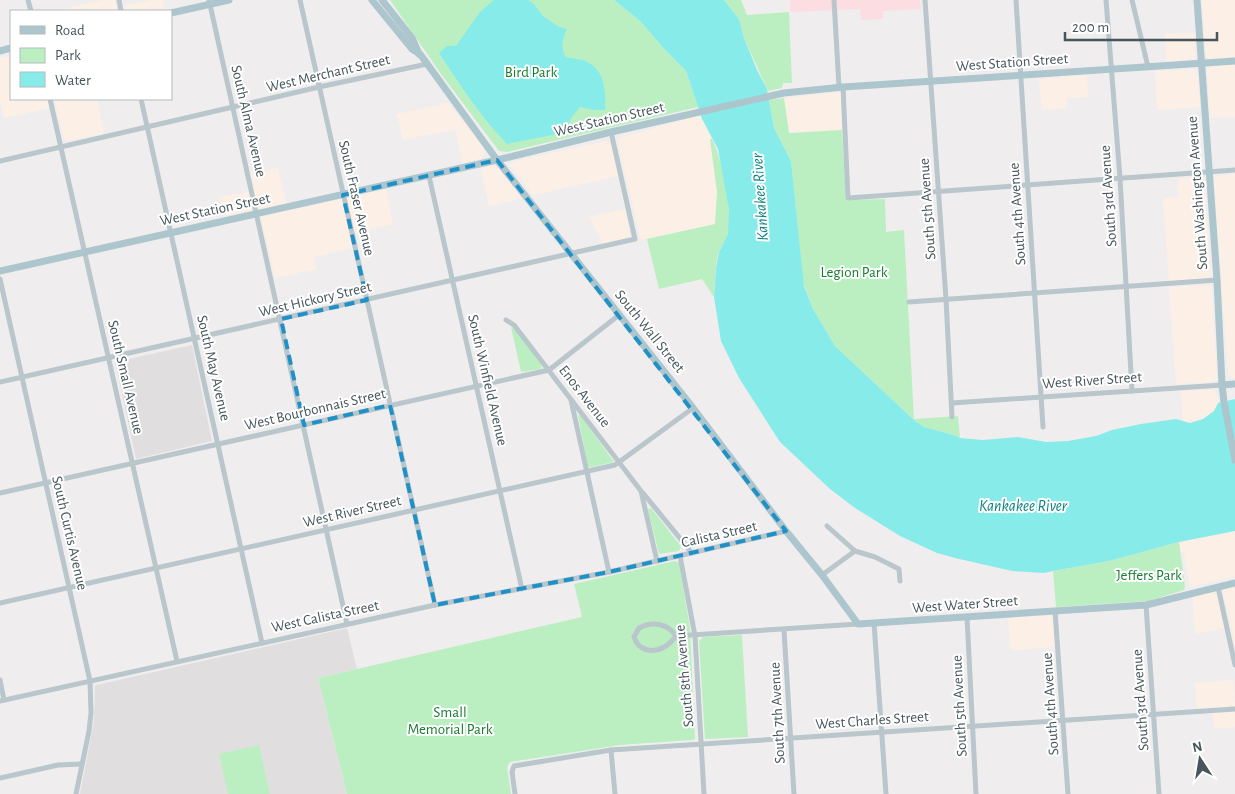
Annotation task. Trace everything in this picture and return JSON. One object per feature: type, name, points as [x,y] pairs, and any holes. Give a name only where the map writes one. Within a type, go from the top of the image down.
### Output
[{"type":"main road","points":[[172,13],[209,2],[229,0]]},
{"type":"main road","name":"South Wall Street","points":[[372,0],[412,49],[420,54]]},
{"type":"main road","name":"South Wall Street","points":[[382,0],[417,46],[427,64],[497,160],[693,408],[858,624]]},
{"type":"main road","points":[[387,0],[399,22]]},
{"type":"main road","name":"South Washington Avenue","points":[[1197,0],[1217,280],[1222,385],[1235,460]]},
{"type":"main road","name":"West Station Street","points":[[0,271],[429,176],[784,93],[841,87],[1235,62]]},
{"type":"main road","name":"West River Street","points":[[1222,385],[1235,384]]},
{"type":"main road","name":"West Water Street","points":[[858,624],[1146,605],[1235,583]]},
{"type":"street","name":"South Fraser Avenue","points":[[300,0],[435,605]]},
{"type":"street","points":[[834,0],[848,198],[1235,170]]},
{"type":"street","name":"South 5th Avenue","points":[[925,0],[946,299],[952,417]]},
{"type":"street","name":"South 4th Avenue","points":[[1016,0],[1043,427]]},
{"type":"street","name":"South 3rd Avenue","points":[[1106,0],[1120,178],[1132,391]]},
{"type":"street","points":[[1132,0],[1148,67]]},
{"type":"street","name":"South Alma Avenue","points":[[209,2],[328,530],[347,624]]},
{"type":"street","name":"West Merchant Street","points":[[0,161],[427,64]]},
{"type":"street","name":"South Small Avenue","points":[[50,100],[177,661]]},
{"type":"street","name":"South May Avenue","points":[[141,100],[262,643]]},
{"type":"street","name":"West Hickory Street","points":[[0,382],[635,239],[611,132]]},
{"type":"street","name":"South Winfield Avenue","points":[[429,176],[522,589]]},
{"type":"street","name":"South Curtis Avenue","points":[[0,278],[90,681],[91,713],[89,732],[76,794]]},
{"type":"street","points":[[909,302],[1217,280]]},
{"type":"street","name":"West Bourbonnais Street","points":[[0,493],[549,370],[619,315]]},
{"type":"street","name":"Enos Avenue","points":[[506,320],[514,325],[641,491],[692,553]]},
{"type":"street","name":"West River Street","points":[[952,403],[1222,385]]},
{"type":"street","points":[[570,397],[610,572]]},
{"type":"street","name":"West River Street","points":[[0,603],[587,472],[620,462],[693,408]]},
{"type":"street","name":"Enos Avenue","points":[[641,491],[657,561]]},
{"type":"street","points":[[827,526],[855,551],[875,557],[899,569],[900,581]]},
{"type":"street","name":"Calista Street","points":[[657,561],[786,531]]},
{"type":"street","points":[[822,575],[855,551]]},
{"type":"street","name":"South 8th Avenue","points":[[680,556],[695,636],[704,794]]},
{"type":"street","name":"West Calista Street","points":[[2,700],[435,605],[610,572],[657,561]]},
{"type":"street","points":[[1218,587],[1235,665]]},
{"type":"street","name":"South 3rd Avenue","points":[[1146,605],[1159,794]]},
{"type":"street","name":"South 4th Avenue","points":[[1055,611],[1068,794]]},
{"type":"street","name":"South 5th Avenue","points":[[967,617],[976,794]]},
{"type":"street","points":[[874,623],[886,794]]},
{"type":"street","points":[[653,624],[667,627],[676,636],[663,648],[646,650],[638,646],[634,637],[639,628],[653,624]]},
{"type":"street","name":"West Water Street","points":[[676,636],[858,624]]},
{"type":"street","name":"South 7th Avenue","points":[[784,630],[794,794]]},
{"type":"street","points":[[0,680],[2,700]]},
{"type":"street","name":"West Charles Street","points":[[515,794],[512,767],[611,750],[1235,709]]},
{"type":"street","points":[[611,750],[615,794]]},
{"type":"street","points":[[0,778],[58,765],[81,764]]},
{"type":"highlighted area","points":[[497,160],[786,531],[609,572],[435,605],[390,405],[304,425],[281,319],[367,300],[343,195]]},
{"type":"shaded area","points":[[103,0],[115,0],[118,10],[59,10]]},
{"type":"shaded area","points":[[151,0],[163,0],[164,7],[148,10],[125,10],[124,6]]},
{"type":"shaded area","points":[[790,0],[920,0],[921,9],[883,11],[883,19],[861,20],[860,9],[791,12]]},
{"type":"shaded area","points":[[1202,0],[1235,0],[1235,57],[1209,59],[1206,56]]},
{"type":"shaded area","points":[[1195,33],[1195,59],[1166,61],[1165,34]]},
{"type":"shaded area","points":[[10,56],[10,100],[47,100],[49,108],[4,118],[0,102],[0,58]]},
{"type":"shaded area","points":[[1235,65],[1235,117],[1210,118],[1207,69],[1212,66]]},
{"type":"shaded area","points":[[1193,69],[1198,74],[1200,107],[1157,110],[1155,71]]},
{"type":"shaded area","points":[[1087,75],[1088,97],[1066,98],[1067,108],[1042,110],[1039,79]]},
{"type":"shaded area","points":[[841,92],[842,130],[789,133],[784,98]]},
{"type":"shaded area","points":[[54,100],[97,100],[104,134],[65,141]]},
{"type":"shaded area","points":[[448,103],[483,147],[485,153],[482,158],[463,163],[455,129],[403,140],[397,114]]},
{"type":"shaded area","points":[[701,115],[712,139],[710,140],[717,192],[715,224],[641,240],[618,143],[619,138]]},
{"type":"shaded area","points":[[606,141],[612,146],[618,176],[533,195],[510,166],[510,164],[516,161]]},
{"type":"shaded area","points":[[492,166],[498,167],[523,198],[489,206],[481,169]]},
{"type":"shaded area","points":[[278,168],[288,211],[386,189],[393,224],[349,234],[352,248],[314,257],[316,269],[275,278],[259,209],[224,216],[220,197],[255,190],[251,174]]},
{"type":"shaded area","points":[[1235,174],[1234,378],[1229,376],[1228,372],[1214,179],[1216,176]]},
{"type":"shaded area","points":[[1202,177],[1205,182],[1211,276],[1208,278],[1169,281],[1163,198],[1179,197],[1178,178]]},
{"type":"shaded area","points":[[625,209],[630,237],[604,245],[589,217]]},
{"type":"shaded area","points":[[1211,286],[1212,290],[1217,380],[1213,382],[1176,384],[1169,287]]},
{"type":"shaded area","points":[[192,345],[212,441],[136,459],[115,362]]},
{"type":"shaded area","points":[[1215,390],[1219,403],[1214,411],[1203,419],[1190,423],[1183,422],[1181,391]]},
{"type":"shaded area","points":[[1235,531],[1235,577],[1190,587],[1184,552],[1180,552],[1179,542]]},
{"type":"shaded area","points":[[1235,586],[1235,645],[1223,590]]},
{"type":"shaded area","points":[[1213,592],[1217,595],[1224,628],[1195,634],[1193,596]]},
{"type":"shaded area","points":[[1052,615],[1055,647],[1011,650],[1008,618]]},
{"type":"shaded area","points":[[347,628],[357,669],[318,678],[347,794],[80,794],[94,721],[95,686]]},
{"type":"shaded area","points":[[1234,680],[1235,706],[1197,708],[1195,683]]},
{"type":"shaded area","points":[[1235,712],[1235,727],[1214,729],[1213,713]]},
{"type":"green space","name":"Bird Park","points":[[390,0],[614,0],[640,21],[686,71],[698,107],[507,152],[499,151],[441,74]]},
{"type":"green space","points":[[724,0],[741,0],[747,15],[789,12],[792,83],[783,83],[782,88],[768,91],[744,38],[739,19]]},
{"type":"green space","name":"Legion Park","points":[[784,98],[789,133],[842,130],[846,200],[885,199],[886,232],[904,230],[914,419],[958,416],[960,438],[924,427],[914,420],[835,346],[813,309],[803,282],[791,161],[774,128],[769,100]]},
{"type":"green space","points":[[710,139],[712,139],[716,148],[723,172],[729,212],[728,233],[717,259],[714,297],[702,279],[659,289],[647,239],[715,224],[717,192]]},
{"type":"green space","points":[[511,327],[514,328],[542,366],[541,369],[521,372]]},
{"type":"green space","points":[[578,415],[581,416],[614,462],[588,467]]},
{"type":"green space","points":[[651,508],[681,547],[679,551],[659,554],[648,510]]},
{"type":"green space","name":"Jeffers Park","points":[[1179,542],[1184,590],[1148,601],[1056,607],[1053,571],[1109,561]]},
{"type":"green space","name":"Small Memorial Park","points":[[675,561],[679,563],[690,628],[695,739],[620,745],[510,762],[507,767],[511,794],[347,794],[318,678],[582,617],[574,584]]},
{"type":"green space","points":[[742,635],[748,737],[705,739],[699,641],[703,637]]},
{"type":"green space","points":[[259,745],[270,794],[228,794],[219,754]]},
{"type":"water","points":[[494,0],[528,0],[534,4],[543,16],[559,27],[567,29],[563,43],[565,57],[583,60],[597,69],[603,81],[605,110],[580,107],[571,118],[565,130],[557,134],[507,144],[479,111],[439,53],[447,46],[456,46],[480,12]]},
{"type":"water","name":"Kankakee River","points":[[614,0],[724,0],[739,19],[744,38],[767,89],[774,128],[791,161],[804,286],[813,309],[835,346],[914,420],[924,427],[960,438],[983,440],[1018,437],[1046,442],[1068,441],[1141,424],[1176,419],[1190,423],[1203,419],[1214,411],[1218,403],[1235,399],[1235,531],[1179,542],[1109,561],[1044,573],[1012,571],[937,553],[900,536],[855,508],[830,489],[780,442],[739,378],[721,341],[714,297],[719,252],[728,234],[729,210],[718,149],[702,119],[686,71],[640,21]]}]
